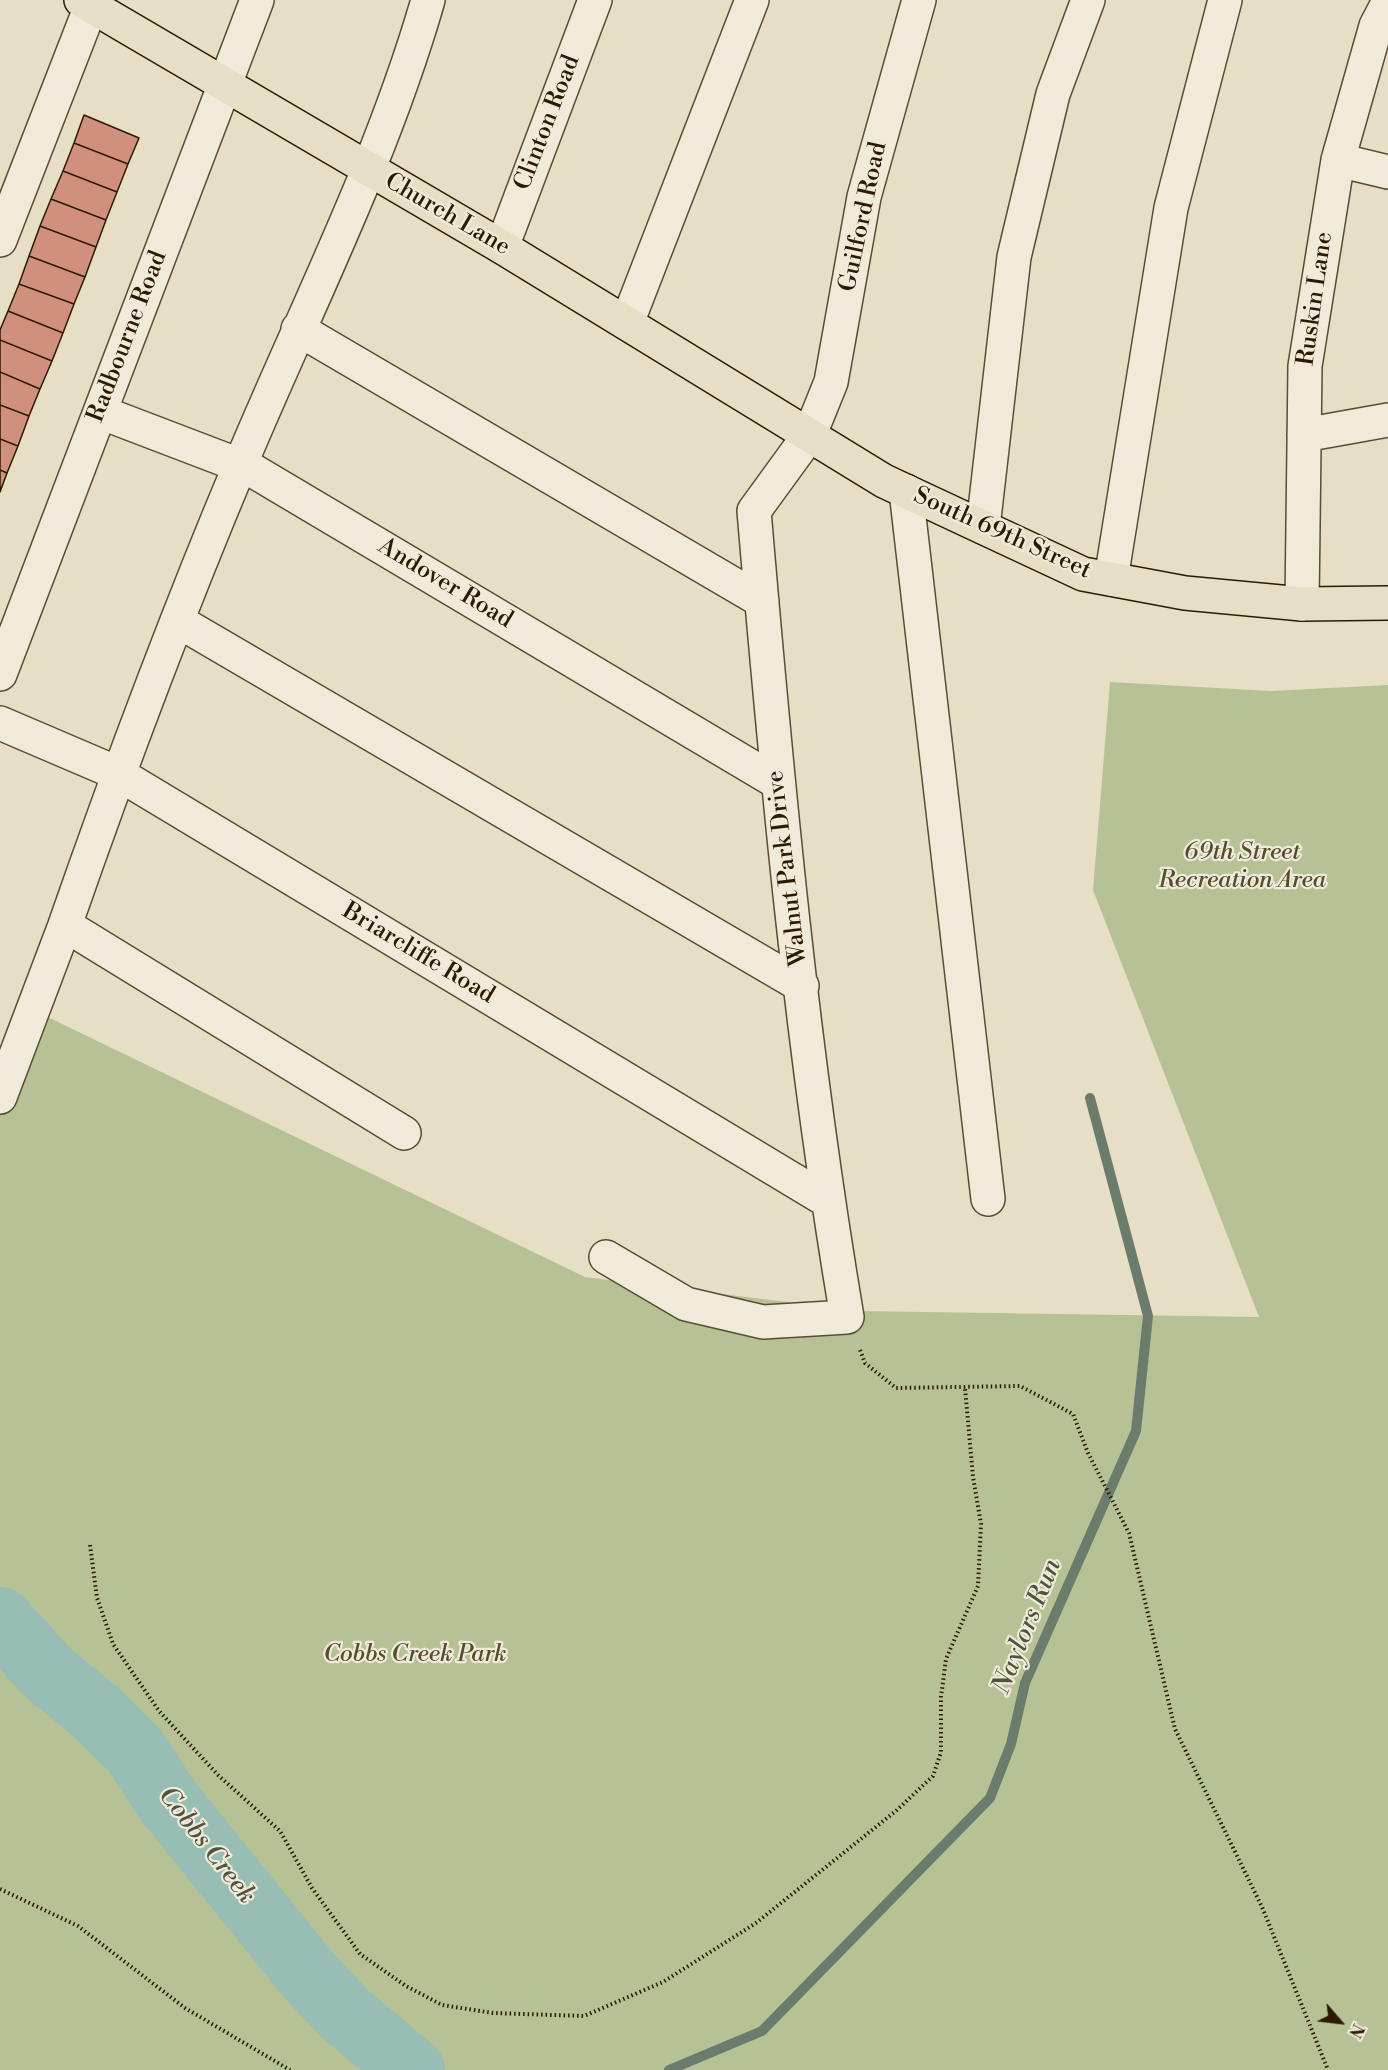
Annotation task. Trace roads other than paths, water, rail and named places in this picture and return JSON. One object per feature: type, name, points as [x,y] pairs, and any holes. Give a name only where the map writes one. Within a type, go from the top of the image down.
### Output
[{"type":"main road","name":"Church Lane","points":[[86,3],[502,247],[810,434]]},
{"type":"main road","name":"South 69th Street","points":[[810,434],[884,480],[1083,574],[1185,594],[1302,604],[1388,603]]},
{"type":"street","name":"Radbourne Road","points":[[0,674],[257,0]]},
{"type":"street","points":[[0,1097],[65,926],[117,773],[240,465],[368,169],[414,49],[428,0]]},
{"type":"street","points":[[414,49],[446,0]]},
{"type":"street","name":"Clinton Road","points":[[502,247],[595,0]]},
{"type":"street","points":[[627,323],[752,0]]},
{"type":"street","name":"Guilford Road","points":[[810,434],[831,382],[864,197],[919,0]]},
{"type":"street","points":[[983,527],[1014,257],[1053,94],[1088,0]]},
{"type":"street","points":[[1111,579],[1171,208],[1225,0]]},
{"type":"street","points":[[0,240],[86,3]]},
{"type":"street","name":"Ruskin Lane","points":[[1302,604],[1305,366],[1338,160],[1376,26],[1388,3]]},
{"type":"street","points":[[1338,160],[1388,172]]},
{"type":"street","points":[[298,329],[762,601]]},
{"type":"street","name":"Andover Road","points":[[100,412],[240,465],[777,782]]},
{"type":"street","points":[[1304,435],[1388,420]]},
{"type":"street","name":"Walnut Park Drive","points":[[606,1257],[686,1304],[763,1322],[848,1317],[828,1201],[777,782],[754,512],[810,434]]},
{"type":"street","points":[[906,491],[988,1199]]},
{"type":"street","points":[[178,621],[802,986]]},
{"type":"street","name":"Briarcliffe Road","points":[[0,723],[117,773],[828,1201]]},
{"type":"street","points":[[65,926],[404,1132]]},
{"type":"waterway","name":"Naylors Run","points":[[669,2070],[762,2031],[990,1798],[1011,1744],[1025,1683],[1136,1431],[1148,1316],[1090,1098]]},
{"type":"waterway","name":"Cobbs Creek","points":[[0,1620],[48,1673],[96,1712],[135,1751],[167,1800],[310,1977],[345,2014],[412,2070]]},
{"type":"park label","name":"69th Street Recreation Area","points":[[1242,867]]},
{"type":"park label","name":"Cobbs Creek Park","points":[[415,1655]]}]
